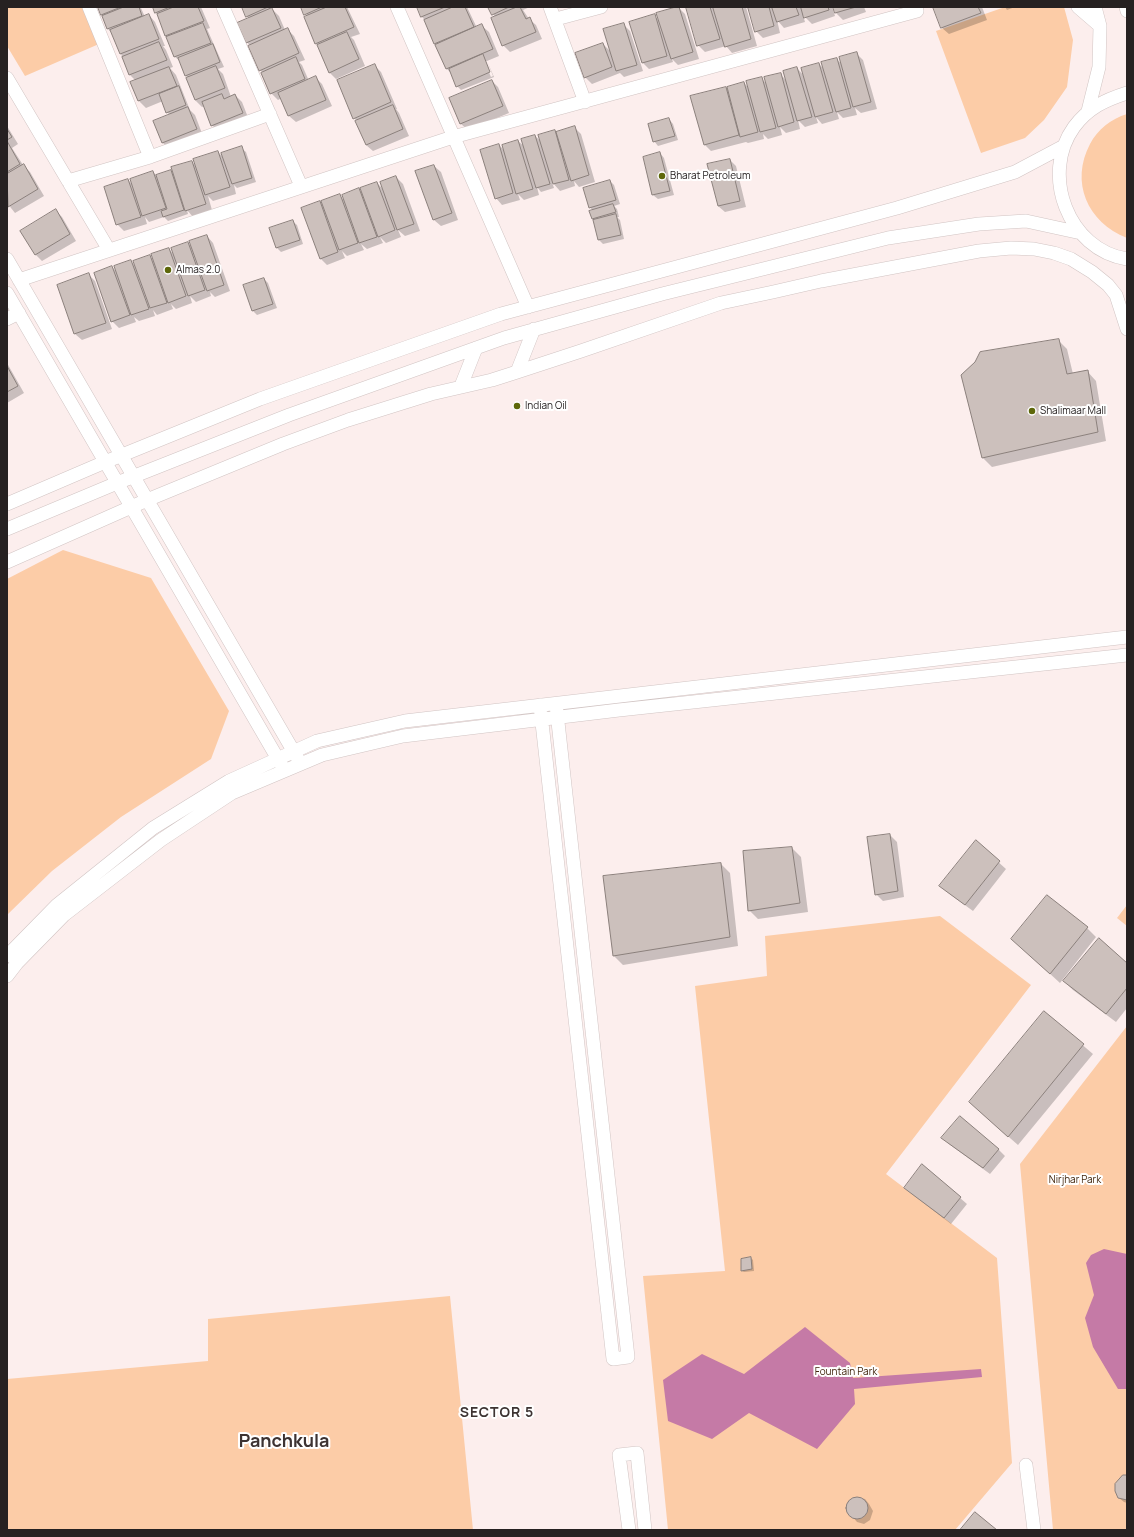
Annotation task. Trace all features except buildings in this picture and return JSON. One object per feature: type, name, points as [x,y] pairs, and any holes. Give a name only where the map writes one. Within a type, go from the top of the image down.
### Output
[{"type":"street","points":[[89,7],[150,157]]},
{"type":"street","points":[[223,7],[301,186]]},
{"type":"street","points":[[397,7],[528,307]]},
{"type":"street","points":[[550,7],[556,19],[585,102]]},
{"type":"street","points":[[556,19],[601,7]]},
{"type":"street","points":[[19,280],[453,137],[917,11],[916,7]]},
{"type":"street","points":[[1078,7],[1100,26]]},
{"type":"street","points":[[1088,111],[1099,67],[1100,26],[1095,7]]},
{"type":"street","points":[[1126,7],[1127,11]]},
{"type":"street","points":[[7,78],[109,250]]},
{"type":"street","points":[[1127,93],[1106,100],[1088,111],[1074,127],[1064,146],[1059,169],[1060,192],[1068,214],[1081,233],[1099,248],[1124,259],[1127,271]]},
{"type":"street","points":[[68,180],[150,157],[270,114]]},
{"type":"street","points":[[7,504],[105,462],[260,399],[501,314],[897,208],[1015,172],[1064,146]]},
{"type":"street","points":[[7,529],[133,476],[289,415],[504,338],[662,294],[888,238],[979,224],[1026,221],[1081,233]]},
{"type":"street","points":[[7,562],[147,500],[283,444],[348,420],[460,386],[492,380],[722,303],[821,280],[979,251],[1011,248],[1034,249],[1054,253],[1071,259],[1092,272],[1108,285],[1116,295],[1127,329]]},
{"type":"street","points":[[7,259],[301,764]]},
{"type":"street","points":[[7,293],[13,316],[105,462],[285,771]]},
{"type":"street","points":[[517,372],[534,330]]},
{"type":"street","points":[[460,386],[476,348]]},
{"type":"street","points":[[7,956],[57,905],[153,828],[229,781],[317,741],[404,721],[1127,637]]},
{"type":"street","points":[[222,664],[237,655]]},
{"type":"street","points":[[7,976],[17,963],[64,915],[161,840],[232,793],[322,755],[404,736],[1127,655]]},
{"type":"street","points":[[540,705],[613,1359],[628,1357],[556,704]]},
{"type":"street","points":[[607,1300],[622,1299]]},
{"type":"street","points":[[611,1340],[626,1338]]},
{"type":"street","points":[[628,1530],[619,1455],[637,1453],[645,1530]]},
{"type":"street","points":[[1026,1465],[1034,1530]]},
{"type":"green space","points":[[7,7],[84,7],[99,44],[25,76],[7,46]]},
{"type":"green space","points":[[1005,7],[1064,7],[1073,40],[1067,87],[1044,120],[1025,138],[981,153],[936,31]]},
{"type":"green space","points":[[1127,114],[1127,238],[1113,231],[1092,211],[1082,186],[1082,172],[1084,158],[1093,139],[1101,129],[1110,122]]},
{"type":"green space","points":[[63,550],[151,578],[229,711],[211,759],[121,817],[52,871],[7,915],[7,579]]},
{"type":"green space","points":[[1127,905],[1127,926],[1117,918]]},
{"type":"green space","name":"Fountain Park","points":[[940,916],[1031,985],[886,1174],[997,1258],[1012,1463],[955,1530],[668,1530],[643,1276],[725,1271],[695,986],[767,976],[765,936]]},
{"type":"green space","name":"Nirjhar Park","points":[[1127,1026],[1127,1530],[1053,1530],[1020,1164]]},
{"type":"green space","points":[[450,1296],[473,1530],[7,1530],[7,1379],[208,1361],[208,1319]]},
{"type":"shaded area","points":[[1104,1249],[1127,1254],[1127,1389],[1118,1389],[1093,1347],[1085,1318],[1094,1295],[1086,1263],[1091,1255]]},
{"type":"shaded area","points":[[805,1327],[850,1363],[853,1378],[981,1369],[982,1377],[854,1389],[855,1404],[817,1449],[749,1413],[712,1439],[668,1421],[663,1380],[702,1354],[744,1374]]},
{"type":"place","name":"Bharat Petroleum","points":[[662,176]]},
{"type":"place","name":"Almas 2.0","points":[[168,270]]},
{"type":"place","name":"Indian Oil","points":[[517,406]]},
{"type":"place","name":"Shalimaar Mall","points":[[1032,411]]},
{"type":"district","name":"SECTOR 5","points":[[497,1413]]},
{"type":"district","name":"Panchkula","points":[[284,1442]]}]
